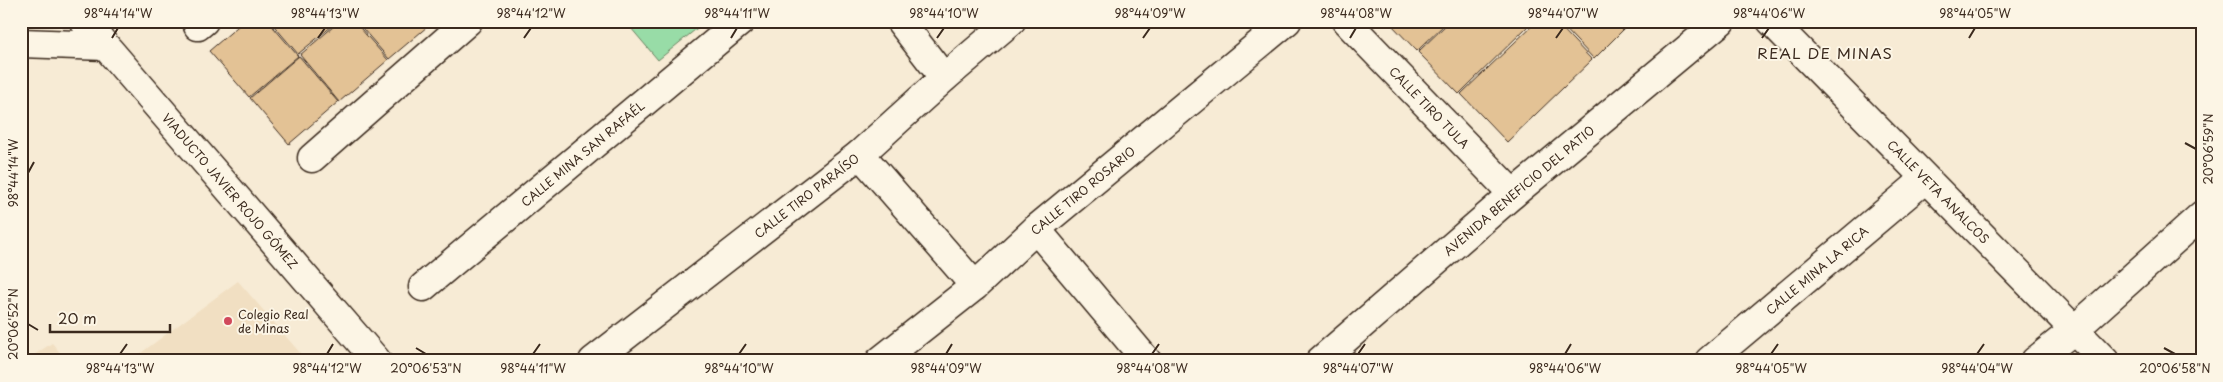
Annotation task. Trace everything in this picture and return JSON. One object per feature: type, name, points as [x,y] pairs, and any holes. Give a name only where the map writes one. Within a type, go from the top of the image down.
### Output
[{"type":"street","name":"VIADUCTO JAVIER ROJO GÓMEZ","points":[[84,21],[377,361]]},
{"type":"street","points":[[312,158],[468,21]]},
{"type":"street","name":"CALLE MINA SAN RAFAÉL","points":[[423,287],[741,21]]},
{"type":"street","points":[[900,21],[944,78]]},
{"type":"street","name":"CALLE TIRO PARAÍSO","points":[[593,361],[860,154],[944,78],[1012,21]]},
{"type":"street","name":"CALLE TIRO ROSARIO","points":[[880,361],[975,286],[1036,229],[1287,21]]},
{"type":"street","name":"CALLE TIRO TULA","points":[[1346,21],[1513,194]]},
{"type":"street","name":"AVENIDA BENEFICIO DEL PATIO","points":[[1320,361],[1513,194],[1721,21]]},
{"type":"street","name":"CALLE VETA ANALCOS","points":[[1770,21],[2105,361]]},
{"type":"street","points":[[21,43],[105,46]]},
{"type":"street","points":[[860,154],[975,286]]},
{"type":"street","name":"CALLE MINA LA RICA","points":[[1709,361],[1925,179]]},
{"type":"street","points":[[2035,361],[2075,329],[2202,215]]},
{"type":"street","points":[[1036,229],[1147,361]]},
{"type":"shaded area","name":"Colegio Real de Minas","points":[[238,281],[307,361],[130,361]]},
{"type":"shaded area","points":[[52,343],[67,361],[25,361]]},
{"type":"green space","points":[[625,21],[706,21],[658,60]]},
{"type":"building","points":[[244,21],[268,21],[298,56],[249,97],[209,51]]},
{"type":"building","points":[[270,21],[338,21],[298,54]]},
{"type":"building","points":[[340,21],[354,21],[388,60],[339,102],[300,55]]},
{"type":"building","points":[[356,21],[434,21],[389,59]]},
{"type":"building","points":[[1388,21],[1448,21],[1417,51]]},
{"type":"building","points":[[1450,21],[1533,21],[1459,94],[1418,52]]},
{"type":"building","points":[[1537,21],[1555,21],[1592,60],[1507,142],[1461,94]]},
{"type":"building","points":[[1558,21],[1632,21],[1594,59]]},
{"type":"building","points":[[299,56],[338,102],[289,144],[250,98]]},
{"type":"place","name":"Colegio Real de Minas","points":[[228,321]]},
{"type":"district","name":"REAL DE MINAS","points":[[1825,52]]}]
